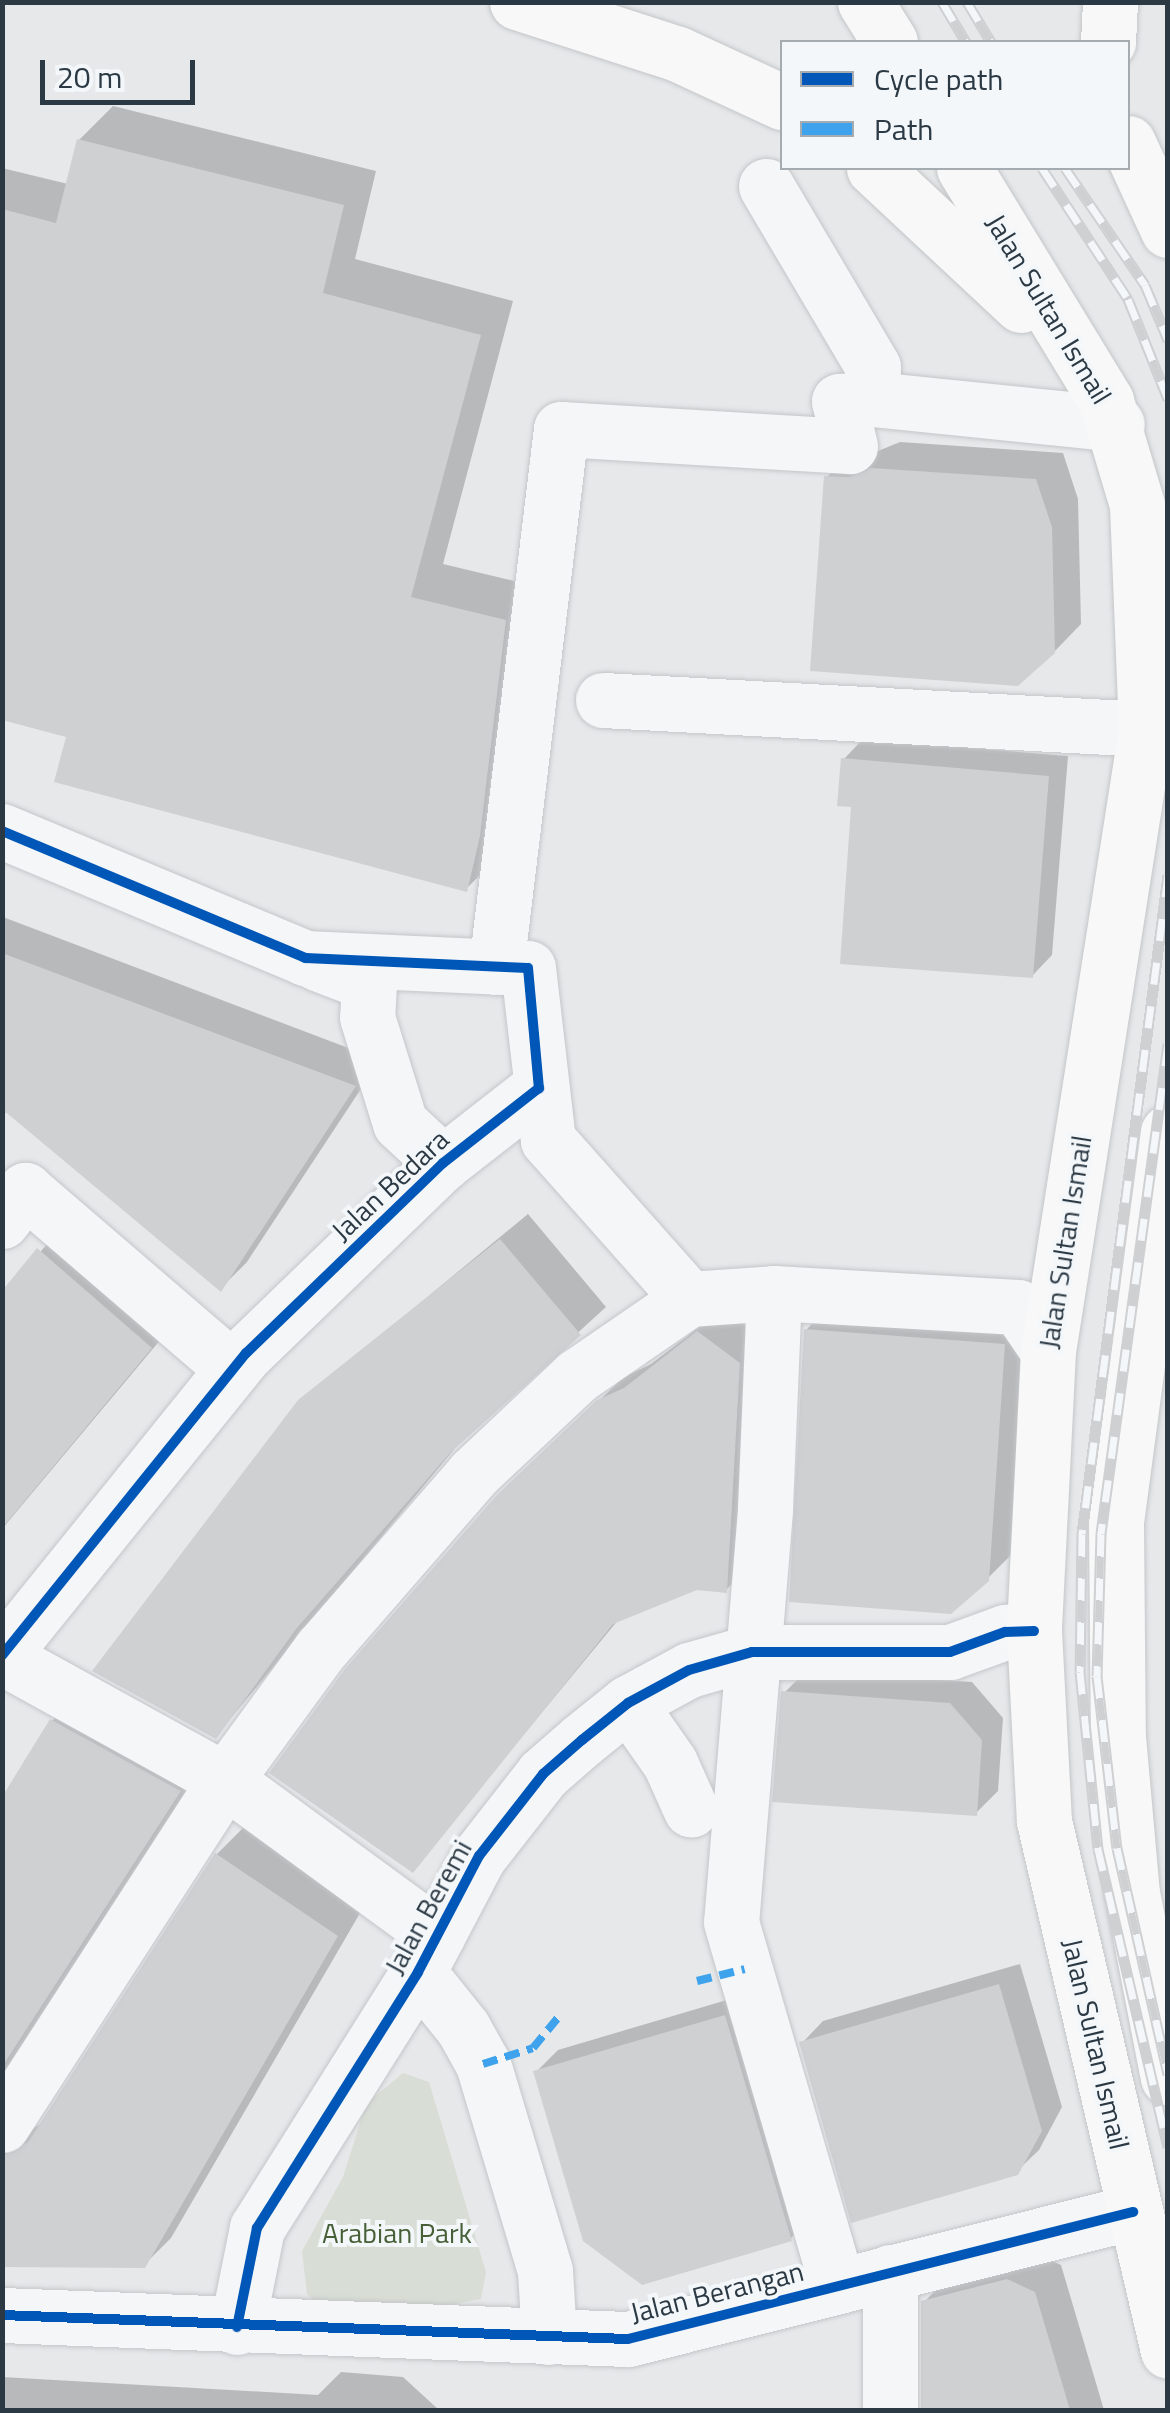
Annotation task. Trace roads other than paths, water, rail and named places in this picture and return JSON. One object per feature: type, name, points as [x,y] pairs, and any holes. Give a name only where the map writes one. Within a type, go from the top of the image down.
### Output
[{"type":"main road","points":[[517,2],[678,54],[780,101]]},
{"type":"main road","points":[[865,2],[889,40]]},
{"type":"main road","points":[[1108,40],[1110,2]]},
{"type":"main road","points":[[1130,147],[1168,230]]},
{"type":"main road","points":[[876,170],[990,270],[1112,413]]},
{"type":"main road","name":"Jalan Sultan Ismail","points":[[965,170],[1112,413],[1137,505],[1146,728],[1047,1362],[1035,1621],[1044,1821],[1132,2212],[1168,2351]]},
{"type":"main road","points":[[1167,2072],[1132,1892],[1118,1737],[1116,1524],[1150,1378],[1168,1132]]},
{"type":"street","points":[[766,186],[873,367],[872,399]]},
{"type":"street","points":[[496,967],[560,429],[850,446],[839,401],[872,399],[1112,413]]},
{"type":"street","points":[[602,700],[1146,728]]},
{"type":"street","points":[[2,831],[369,983],[367,1018],[400,1124],[443,1163]]},
{"type":"street","points":[[304,958],[528,968],[548,1140],[688,1300]]},
{"type":"street","name":"Jalan Bedara","points":[[2,1656],[233,1369],[443,1163],[539,1088]]},
{"type":"street","points":[[2,1221],[25,1190],[233,1369]]},
{"type":"street","points":[[2,2125],[225,1780],[321,1649],[474,1473],[577,1376],[688,1300],[774,1292],[1018,1307],[1047,1362]]},
{"type":"street","points":[[774,1292],[732,1922],[837,2285]]},
{"type":"street","name":"Jalan Beremi","points":[[237,2327],[257,2228],[427,1954],[479,1856],[543,1774],[628,1703],[689,1670],[752,1652],[950,1652],[1035,1621]]},
{"type":"street","points":[[2,1656],[225,1780],[427,1954]]},
{"type":"street","points":[[628,1703],[670,1764],[691,1810]]},
{"type":"street","name":"Jalan Beremi","points":[[427,1954],[483,2064],[545,2271],[549,2337]]},
{"type":"street","name":"Jalan Berangan","points":[[2,2315],[237,2327],[628,2338],[1132,2212]]},
{"type":"street","points":[[890,2272],[890,2410]]},
{"type":"railway","points":[[942,2],[965,40]]},
{"type":"railway","points":[[967,2],[990,40]]},
{"type":"railway","points":[[1043,170],[1128,299],[1168,399]]},
{"type":"railway","points":[[1066,170],[1145,285],[1168,340]]},
{"type":"railway","points":[[1168,875],[1082,1534],[1080,1672],[1098,1849],[1168,2147]]},
{"type":"railway","points":[[1168,1044],[1101,1534],[1097,1676],[1117,1848],[1168,2074]]},
{"type":"park label","name":"Arabian Park","points":[[397,2233]]}]
